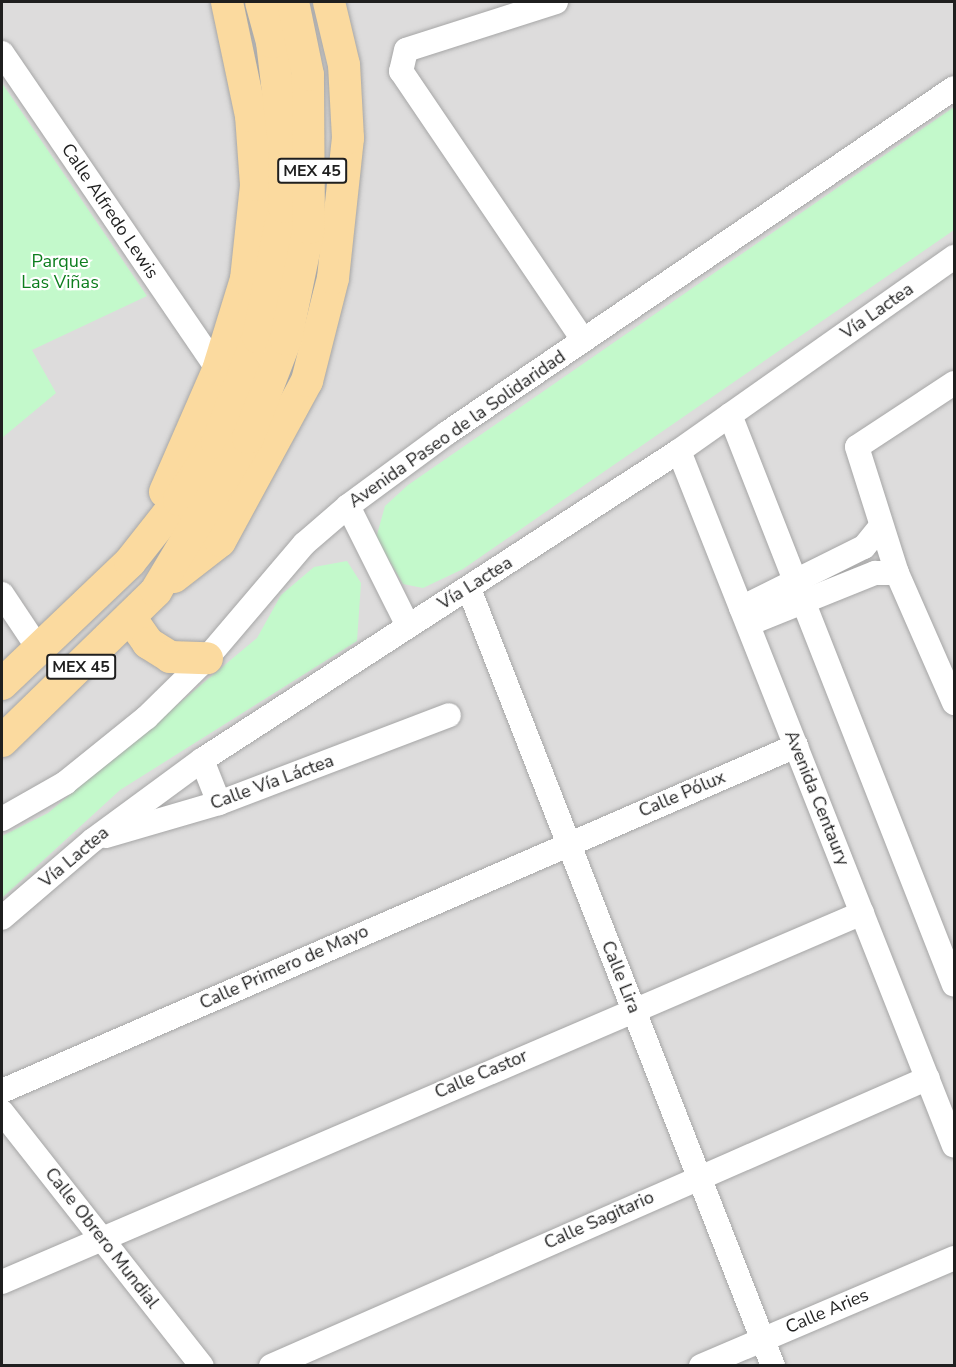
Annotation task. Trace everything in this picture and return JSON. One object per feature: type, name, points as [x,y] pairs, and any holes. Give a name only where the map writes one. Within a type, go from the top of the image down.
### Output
[{"type":"main road","points":[[130,562],[218,369],[246,279],[256,185],[249,104],[226,2]]},
{"type":"main road","name":"MEX 45","points":[[2,684],[40,651],[130,562],[217,443],[263,315],[284,207],[285,151],[272,42],[261,2]]},
{"type":"main road","name":"MEX 45","points":[[2,741],[132,620],[156,591],[248,438],[286,339],[309,228],[313,150],[308,75],[293,2]]},
{"type":"main road","points":[[156,591],[220,541],[307,381],[333,278],[347,148],[344,65],[329,2]]},
{"type":"main road","points":[[132,620],[148,643],[170,657],[207,658]]},
{"type":"street","points":[[556,2],[406,50],[401,71],[583,340]]},
{"type":"street","name":"Calle Alfredo Lewis","points":[[2,53],[218,369]]},
{"type":"street","name":"Avenida Paseo de la Solidaridad","points":[[2,819],[65,783],[147,717],[207,658],[304,544],[348,506],[583,340],[954,88]]},
{"type":"street","name":"Vía Lactea","points":[[2,918],[93,840],[202,760],[407,624],[469,589],[679,451],[954,257]]},
{"type":"street","points":[[954,384],[857,447],[880,527],[897,573],[954,703]]},
{"type":"street","points":[[730,415],[954,985]]},
{"type":"street","name":"Avenida Centaury","points":[[679,451],[954,1146]]},
{"type":"street","points":[[348,506],[407,624]]},
{"type":"street","points":[[745,616],[800,591],[864,547],[880,527]]},
{"type":"street","points":[[800,591],[875,573],[897,573]]},
{"type":"street","name":"Calle Lira","points":[[469,589],[772,1365]]},
{"type":"street","points":[[2,594],[40,651]]},
{"type":"street","name":"Calle Vía Láctea","points":[[93,840],[219,803],[449,715]]},
{"type":"street","name":"Calle Pólux","points":[[567,842],[796,746]]},
{"type":"street","points":[[202,760],[219,803]]},
{"type":"street","name":"Calle Primero de Mayo","points":[[2,1091],[567,842]]},
{"type":"street","name":"Calle Castor","points":[[2,1282],[634,1008],[862,913]]},
{"type":"street","name":"Calle Sagitario","points":[[271,1365],[928,1078]]},
{"type":"street","name":"Calle Obrero Mundial","points":[[2,1112],[202,1365]]},
{"type":"street","name":"Calle Aries","points":[[701,1365],[954,1258]]},
{"type":"shaded area","points":[[2,2],[954,2],[954,1365],[2,1365]]},
{"type":"green space","name":"Parque Las Viñas","points":[[2,83],[147,296],[32,350],[56,393],[2,438]]},
{"type":"green space","points":[[954,107],[954,230],[463,569],[423,588],[403,584],[376,538],[385,506],[408,485]]},
{"type":"green space","points":[[347,561],[361,583],[357,641],[120,790],[2,898],[2,836],[48,813],[257,638],[281,595],[314,567]]}]
